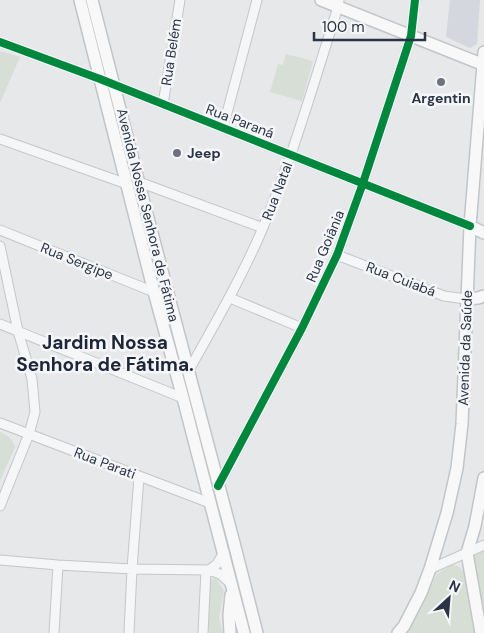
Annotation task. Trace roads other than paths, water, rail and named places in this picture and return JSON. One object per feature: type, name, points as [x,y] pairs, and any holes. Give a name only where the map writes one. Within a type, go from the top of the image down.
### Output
[{"type":"main road","name":"Avenida Nossa Senhora de Fátima","points":[[80,0],[154,292],[244,633]]},
{"type":"main road","name":"Avenida Nossa Senhora de Fátima","points":[[92,0],[257,633]]},
{"type":"main road","points":[[321,0],[338,3],[411,36],[484,65]]},
{"type":"main road","name":"Avenida da Saúde","points":[[402,631],[421,593],[430,569],[447,513],[457,468],[462,424],[470,226],[484,52]]},
{"type":"main road","points":[[470,226],[484,232]]},
{"type":"main road","points":[[466,299],[484,296]]},
{"type":"main road","points":[[481,633],[467,553],[475,526],[484,478]]},
{"type":"main road","points":[[475,526],[479,533],[484,536]]},
{"type":"main road","points":[[219,536],[226,543],[234,543]]},
{"type":"main road","points":[[230,633],[229,614],[232,585]]},
{"type":"street","name":"Rua Belém","points":[[163,104],[180,0]]},
{"type":"street","points":[[223,128],[257,0]]},
{"type":"street","name":"Rua Goiânia","points":[[218,486],[302,328],[337,255],[364,183],[411,36],[415,0]]},
{"type":"street","name":"Rua Natal","points":[[188,372],[230,298],[263,228],[291,154],[338,3]]},
{"type":"street","name":"Rua Paraná","points":[[0,42],[100,79],[470,226]]},
{"type":"street","points":[[0,139],[127,184]]},
{"type":"street","points":[[139,182],[263,228]]},
{"type":"street","name":"Rua Sergipe","points":[[0,230],[154,292]]},
{"type":"street","points":[[0,246],[18,331],[32,379],[35,412],[0,506]]},
{"type":"street","name":"Rua Cuiabá","points":[[337,255],[444,296],[466,299]]},
{"type":"street","points":[[230,298],[302,328]]},
{"type":"street","points":[[0,324],[183,398]]},
{"type":"street","name":"Rua Parati","points":[[0,423],[210,503]]},
{"type":"street","points":[[129,633],[139,477]]},
{"type":"street","points":[[430,569],[484,545]]},
{"type":"street","points":[[207,570],[218,564],[224,552]]},
{"type":"street","points":[[0,560],[132,569],[207,570],[220,574],[232,585]]},
{"type":"street","points":[[54,633],[58,565]]},
{"type":"street","points":[[203,633],[207,570]]},
{"type":"place","name":"Argentin","points":[[441,82]]},
{"type":"place","name":"Jeep","points":[[177,153]]},
{"type":"district","name":"Jardim Nossa Senhora de Fátima.","points":[[105,353]]}]
